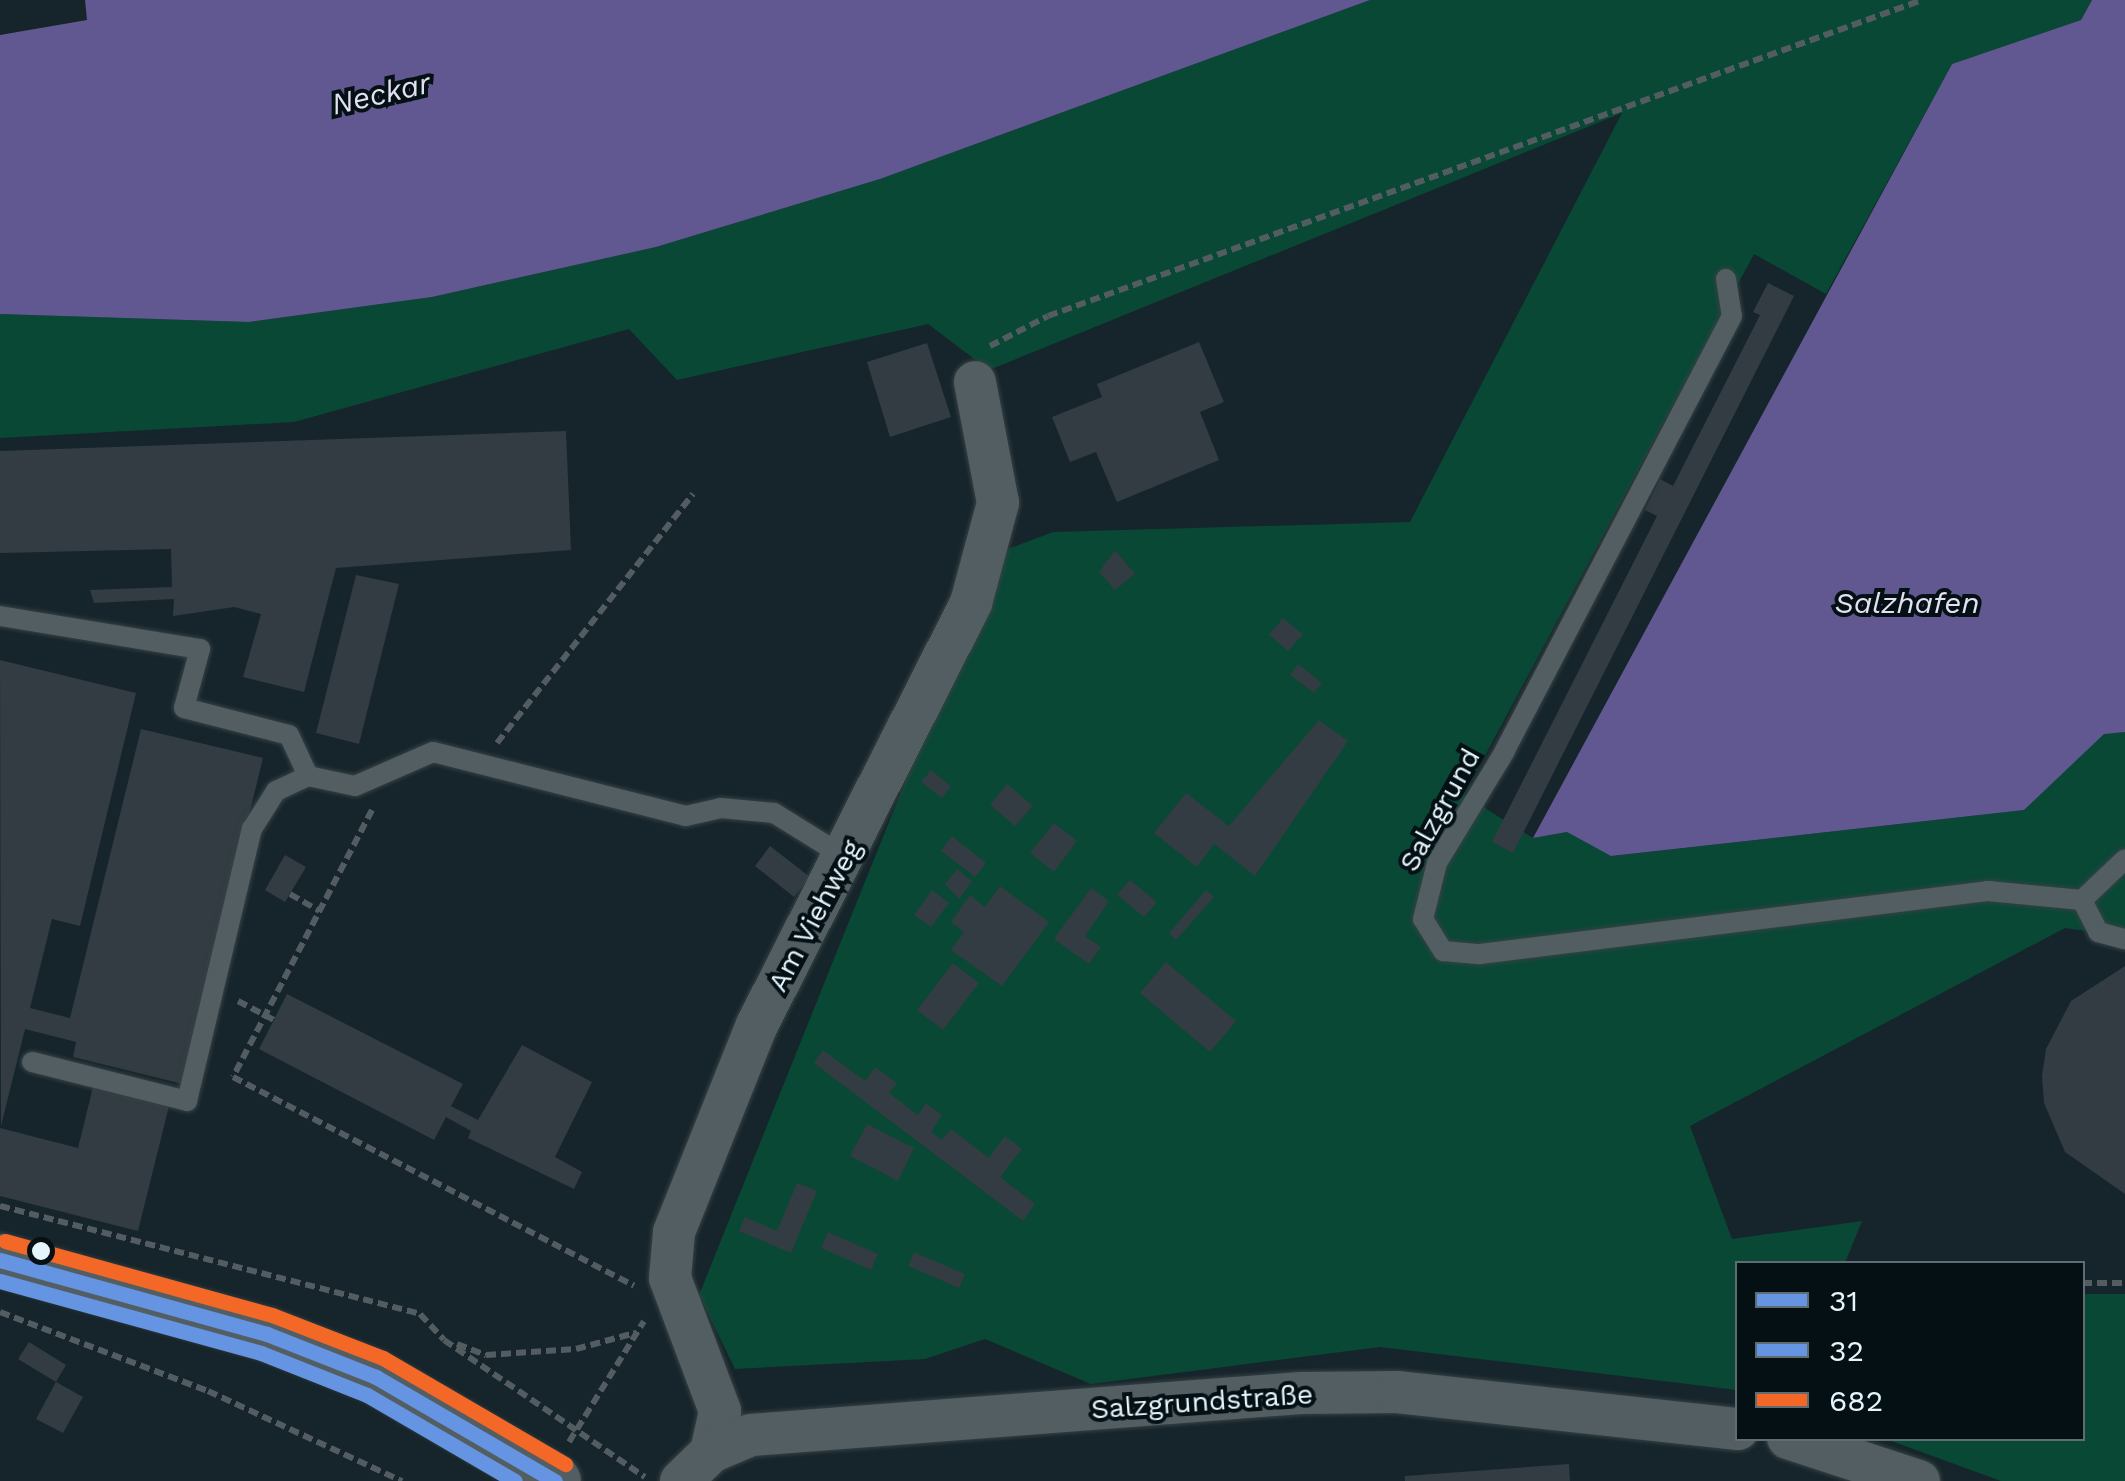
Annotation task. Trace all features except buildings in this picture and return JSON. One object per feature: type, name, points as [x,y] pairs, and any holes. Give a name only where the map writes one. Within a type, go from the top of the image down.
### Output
[{"type":"street","name":"Am Viehweg","points":[[696,1467],[720,1411],[714,1386],[670,1278],[674,1232],[757,1025],[847,858],[988,552],[998,503],[975,382]]},
{"type":"street","points":[[0,1260],[267,1334],[376,1377],[551,1478]]},
{"type":"street","name":"Salzgrundstraße","points":[[696,1467],[751,1435],[1301,1393],[1397,1392],[1735,1428]]},
{"type":"street","points":[[1797,1441],[1919,1481]]},
{"type":"lane","name":"Salzgrund","points":[[1726,279],[1732,316],[1505,750],[1437,864],[1423,919],[1443,951],[1480,954],[1988,891],[2082,900]]},
{"type":"lane","points":[[0,616],[200,649],[184,708],[289,735],[308,776]]},
{"type":"lane","points":[[32,1062],[186,1102],[252,830],[276,791],[308,776],[355,786],[433,752],[686,816],[721,808],[774,813],[847,858]]},
{"type":"lane","points":[[2125,859],[2082,900],[2098,932],[2125,939]]},
{"type":"path","points":[[975,382],[986,348],[1048,316],[1922,0]]},
{"type":"path","points":[[481,764],[693,494]]},
{"type":"path","points":[[394,769],[234,1077],[607,1272]]},
{"type":"path","points":[[290,894],[320,910]]},
{"type":"path","points":[[265,1015],[274,1020]]},
{"type":"path","points":[[551,1478],[670,1278]]},
{"type":"path","points":[[2085,1282],[2125,1283]]},
{"type":"path","points":[[0,1312],[208,1391],[402,1481]]},
{"type":"path","points":[[444,1340],[486,1355],[576,1349],[636,1333]]},
{"type":"green space","points":[[1370,0],[2092,0],[2081,20],[1952,64],[1826,294],[1754,254],[1464,795],[1533,838],[1567,832],[1612,856],[2024,810],[2104,733],[2125,732],[2125,936],[2065,928],[1690,1126],[1732,1239],[1862,1221],[1846,1261],[1735,1261],[1735,1390],[1380,1347],[1091,1384],[985,1339],[925,1359],[735,1369],[699,1295],[997,553],[1053,532],[1410,522],[1622,113],[989,370],[928,324],[677,380],[629,329],[294,422],[0,438],[0,314],[249,322],[432,297],[656,247],[880,179]]},
{"type":"green space","points":[[2085,1294],[2125,1294],[2125,1481],[2001,1481],[1891,1441],[2085,1441]]},
{"type":"water","name":"Neckar","points":[[0,0],[1370,0],[880,179],[656,247],[432,297],[249,322],[0,314]]},
{"type":"water","name":"Salzhafen","points":[[2092,0],[2125,0],[2125,732],[2104,734],[2024,810],[1611,856],[1567,832],[1533,838],[1952,64],[2081,20]]},
{"type":"pier","points":[[0,0],[85,0],[87,20],[0,35]]},
{"type":"transit line","name":"682","points":[[5,1241],[272,1315],[383,1358],[565,1464]]},
{"type":"transit line","name":"31","points":[[0,1260],[267,1334],[376,1377],[555,1481]]},
{"type":"transit line","name":"32","points":[[0,1281],[261,1353],[367,1395],[515,1481]]}]
